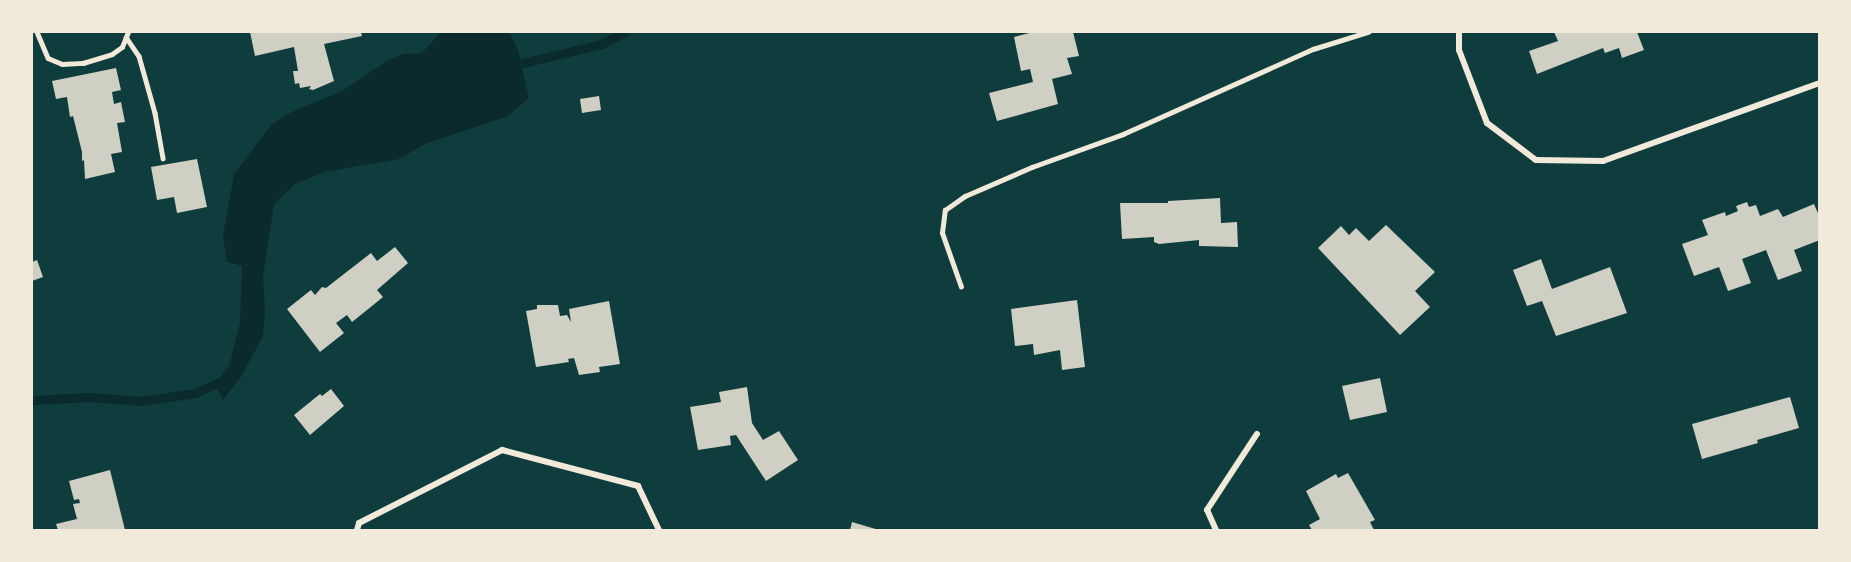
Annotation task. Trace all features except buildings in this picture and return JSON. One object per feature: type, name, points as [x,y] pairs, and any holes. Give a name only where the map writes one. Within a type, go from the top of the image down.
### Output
[{"type":"street","points":[[1459,32],[1459,50],[1487,123],[1536,160],[1603,161],[1820,83]]},
{"type":"street","points":[[1216,531],[1207,510],[1257,435]]},
{"type":"street","points":[[357,531],[359,523],[502,450],[638,486],[659,531]]},
{"type":"lane","points":[[37,32],[48,58],[62,64],[83,63],[112,54],[122,47],[127,34]]},
{"type":"lane","points":[[961,287],[942,233],[945,210],[964,196],[1032,167],[1123,134],[1313,49],[1368,32]]},
{"type":"lane","points":[[127,34],[139,56],[155,113],[164,158]]},
{"type":"water","points":[[441,32],[509,32],[518,50],[529,98],[508,116],[425,144],[399,159],[325,172],[295,184],[274,204],[263,276],[265,312],[263,336],[241,377],[223,400],[215,384],[229,366],[240,322],[242,266],[227,262],[223,236],[234,174],[272,124],[292,112],[342,91],[385,62],[403,54],[422,53]]},
{"type":"waterway","points":[[510,66],[602,44],[625,32]]},
{"type":"waterway","points":[[32,400],[90,397],[141,401],[195,393],[226,379]]}]
